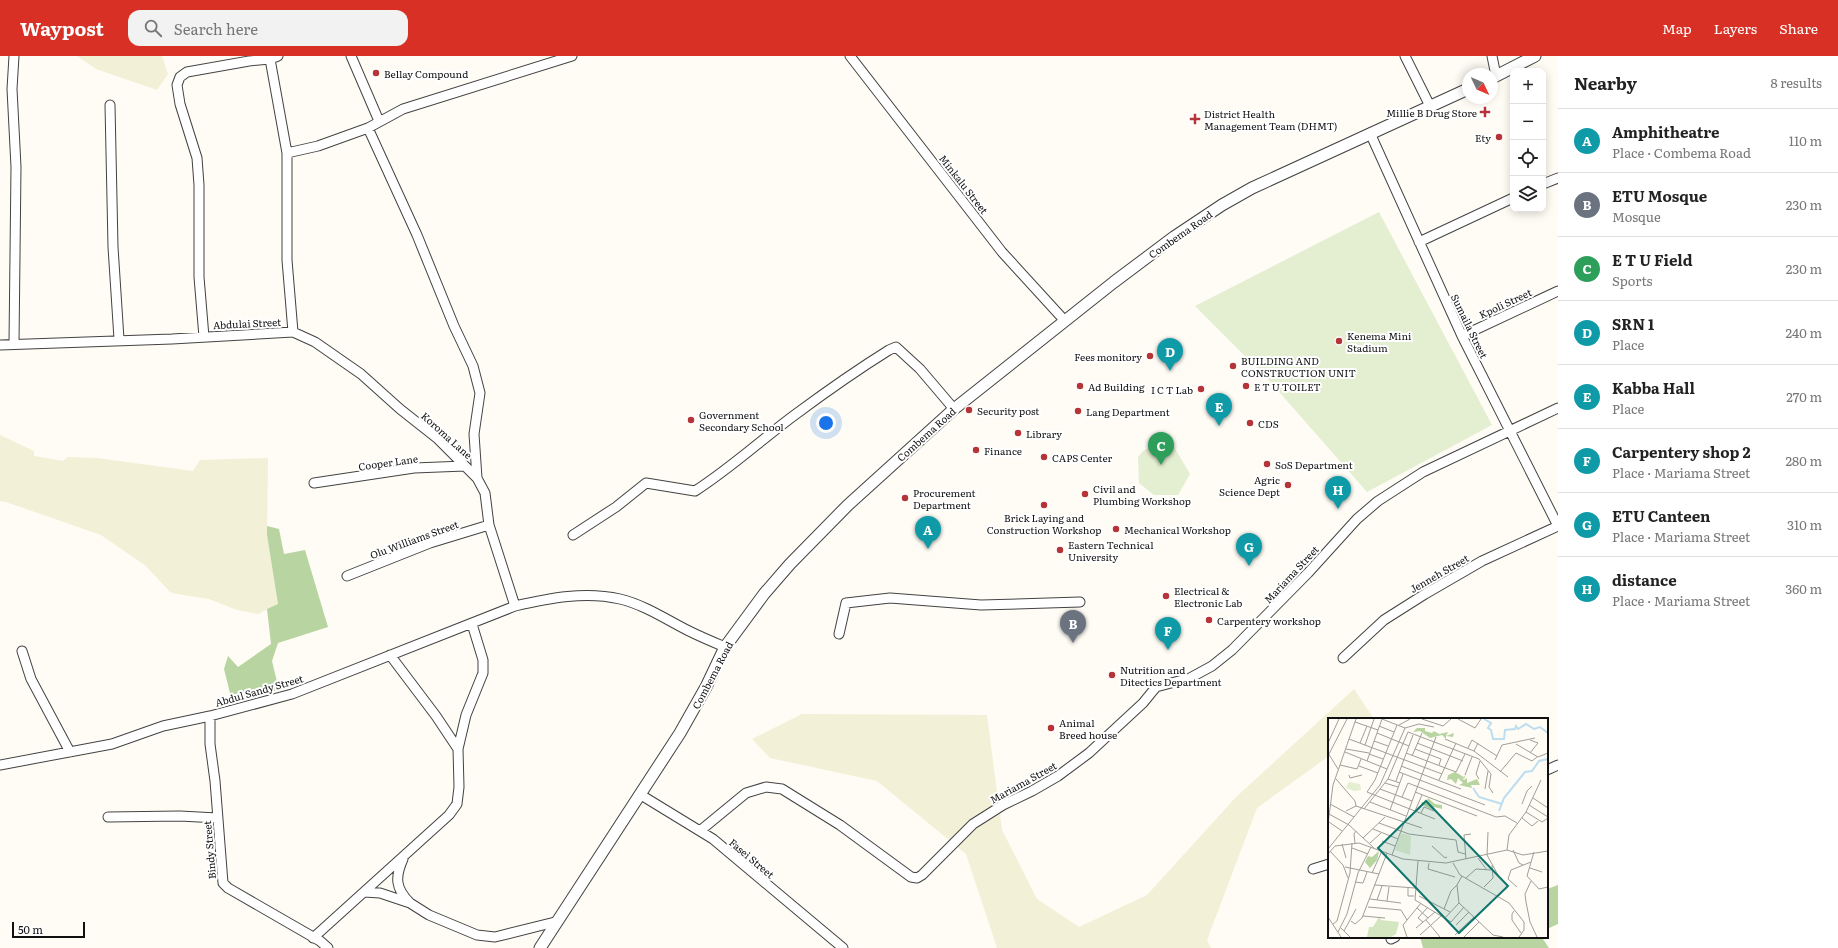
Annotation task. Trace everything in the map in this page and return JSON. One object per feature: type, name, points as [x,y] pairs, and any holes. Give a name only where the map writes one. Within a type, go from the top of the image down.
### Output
[{"type":"street","points":[[14,56],[12,89],[16,167],[14,343]]},
{"type":"street","points":[[351,56],[379,121]]},
{"type":"street","points":[[287,153],[318,146],[368,128],[403,109],[572,56]]},
{"type":"street","name":"Minkalu Street","points":[[850,56],[1002,252],[1065,321]]},
{"type":"street","points":[[1405,56],[1430,106]]},
{"type":"street","points":[[1492,56],[1493,68]]},
{"type":"street","points":[[1498,75],[1536,56]]},
{"type":"street","points":[[204,337],[199,277],[199,178],[197,158],[180,104],[177,85],[180,77],[186,72],[274,58]]},
{"type":"street","name":"Abdulai Street","points":[[0,345],[14,343],[204,337],[293,332],[287,260],[287,153],[274,58]]},
{"type":"street","name":"Combema Road","points":[[540,948],[555,922],[641,795],[706,688],[725,647],[764,594],[790,564],[848,505],[954,409],[1174,237],[1222,205],[1252,188],[1462,91]]},
{"type":"street","points":[[110,105],[114,246],[119,340]]},
{"type":"street","points":[[368,128],[417,235],[454,326],[473,366],[480,393],[474,434],[477,478]]},
{"type":"street","name":"Sumaila Street","points":[[1370,133],[1462,336],[1558,526]]},
{"type":"street","points":[[1546,183],[1558,178]]},
{"type":"street","points":[[1419,242],[1510,199]]},
{"type":"street","name":"Kpoli Street","points":[[1462,336],[1558,291]]},
{"type":"street","name":"Koroma Lane","points":[[293,332],[315,342],[361,374],[438,440],[477,478],[485,493],[489,525],[515,606]]},
{"type":"street","points":[[572,535],[616,507],[646,483],[695,491],[743,457],[796,414],[843,380],[896,347],[920,369],[954,409]]},
{"type":"street","name":"Mariama Street","points":[[701,830],[746,793],[766,787],[782,789],[840,825],[911,877],[916,878],[922,875],[973,824],[1003,805],[1058,776],[1089,753],[1143,703],[1156,687],[1196,676],[1212,666],[1232,650],[1303,578],[1356,519],[1378,501],[1423,472],[1510,429],[1558,408]]},
{"type":"street","name":"Cooper Lane","points":[[314,483],[414,468],[465,466]]},
{"type":"street","name":"Olu Williams Street","points":[[347,576],[437,541],[489,525]]},
{"type":"street","name":"Jenneh Street","points":[[1344,658],[1384,620],[1425,594],[1482,561],[1558,526]]},
{"type":"street","name":"Abdul Sandy Street","points":[[0,765],[112,744],[163,726],[210,716],[292,694],[432,637],[472,624],[515,606],[570,596],[597,596],[621,599],[653,611],[690,632],[725,647]]},
{"type":"street","points":[[839,634],[846,602],[890,598],[924,599],[981,605],[1080,602]]},
{"type":"street","points":[[313,938],[449,815],[456,804],[459,787],[458,749],[466,715],[483,673],[483,660],[472,624]]},
{"type":"street","points":[[22,651],[31,679],[70,752]]},
{"type":"street","points":[[390,655],[436,716],[458,749]]},
{"type":"street","name":"Bindy Street","points":[[210,716],[210,744],[215,781],[222,883],[224,886],[328,948]]},
{"type":"street","points":[[1548,770],[1558,765]]},
{"type":"street","name":"Fasei Street","points":[[641,795],[687,824],[701,830],[727,850],[843,948]]},
{"type":"street","points":[[108,817],[180,816],[217,818]]},
{"type":"street","points":[[403,857],[398,872],[398,884],[402,895],[410,903],[429,915],[477,935],[495,937],[555,922]]},
{"type":"street","points":[[1314,869],[1328,864]]},
{"type":"street","points":[[364,892],[380,893],[410,903]]},
{"type":"shaded area","points":[[77,56],[162,56],[168,74],[157,90],[96,69]]},
{"type":"shaded area","points":[[0,435],[34,451],[34,456],[63,461],[68,457],[97,458],[193,471],[200,460],[268,458],[267,535],[278,604],[258,614],[237,610],[209,599],[170,592],[146,566],[101,535],[0,501]]},
{"type":"shaded area","points":[[1354,689],[1373,718],[1328,718],[1328,757],[1257,808],[1207,940],[1211,948],[997,948],[966,854],[877,781],[770,758],[752,739],[802,714],[987,715],[1002,830],[1037,899],[1079,927],[1147,895],[1236,797]]},
{"type":"green space","name":"Kenema Mini Stadium","points":[[1379,212],[1492,425],[1367,492],[1266,377],[1195,306]]},
{"type":"green space","points":[[1157,444],[1174,447],[1190,474],[1178,495],[1154,495],[1139,483],[1138,457],[1143,451]]},
{"type":"green space","points":[[267,526],[279,529],[284,554],[305,550],[328,627],[278,643],[272,661],[279,690],[232,701],[224,669],[228,656],[238,667],[271,644],[267,609],[278,604],[267,535]]},
{"type":"green space","points":[[1558,885],[1558,924],[1548,929],[1548,889]]},
{"type":"green space","points":[[1420,938],[1544,938],[1549,948],[1423,948]]},
{"type":"place","name":"Bellay Compound","points":[[376,73]]},
{"type":"place","name":"Millie B Drug Store","points":[[1485,112]]},
{"type":"place","name":"District Health Management Team (DHMT)","points":[[1195,119]]},
{"type":"place","name":"Ety","points":[[1499,137]]},
{"type":"place","name":"Kenema Mini Stadium","points":[[1339,341]]},
{"type":"place","name":"Fees monitory","points":[[1150,356]]},
{"type":"place","name":"BUILDING AND CONSTRUCTION UNIT","points":[[1233,366]]},
{"type":"place","name":"SRN 1","points":[[1170,371]]},
{"type":"place","name":"Ad Building","points":[[1080,386]]},
{"type":"place","name":"E T U TOILET","points":[[1246,386]]},
{"type":"place","name":"I C T Lab","points":[[1201,389]]},
{"type":"place","name":"Security post","points":[[969,410]]},
{"type":"place","name":"Lang Department","points":[[1078,411]]},
{"type":"place","name":"Government Secondary School","points":[[691,420]]},
{"type":"place","name":"CDS","points":[[1250,423]]},
{"type":"place","name":"Kabba Hall","points":[[1219,426]]},
{"type":"place","name":"Library","points":[[1018,433]]},
{"type":"place","name":"Finance","points":[[976,450]]},
{"type":"place","name":"CAPS Center","points":[[1044,457]]},
{"type":"place","name":"SoS Department","points":[[1267,464]]},
{"type":"place","name":"E T U Field","points":[[1161,465]]},
{"type":"place","name":"Agric Science Dept","points":[[1288,485]]},
{"type":"place","name":"Civil and Plumbing Workshop","points":[[1085,494]]},
{"type":"place","name":"Procurement Department","points":[[905,498]]},
{"type":"place","name":"Brick Laying and Construction Workshop","points":[[1044,505]]},
{"type":"place","name":"distance","points":[[1338,509]]},
{"type":"place","name":"Mechanical Workshop","points":[[1116,529]]},
{"type":"place","name":"Amphitheatre","points":[[928,549]]},
{"type":"place","name":"Eastern Technical University","points":[[1060,550]]},
{"type":"place","name":"ETU Canteen","points":[[1249,566]]},
{"type":"place","name":"Electrical & Electronic Lab","points":[[1166,596]]},
{"type":"place","name":"Carpentery workshop","points":[[1209,620]]},
{"type":"place","name":"ETU Mosque","points":[[1073,643]]},
{"type":"place","name":"Carpentery shop 2","points":[[1168,650]]},
{"type":"place","name":"Nutrition and Ditectics Department","points":[[1112,675]]},
{"type":"place","name":"Animal Breed house","points":[[1051,728]]}]
